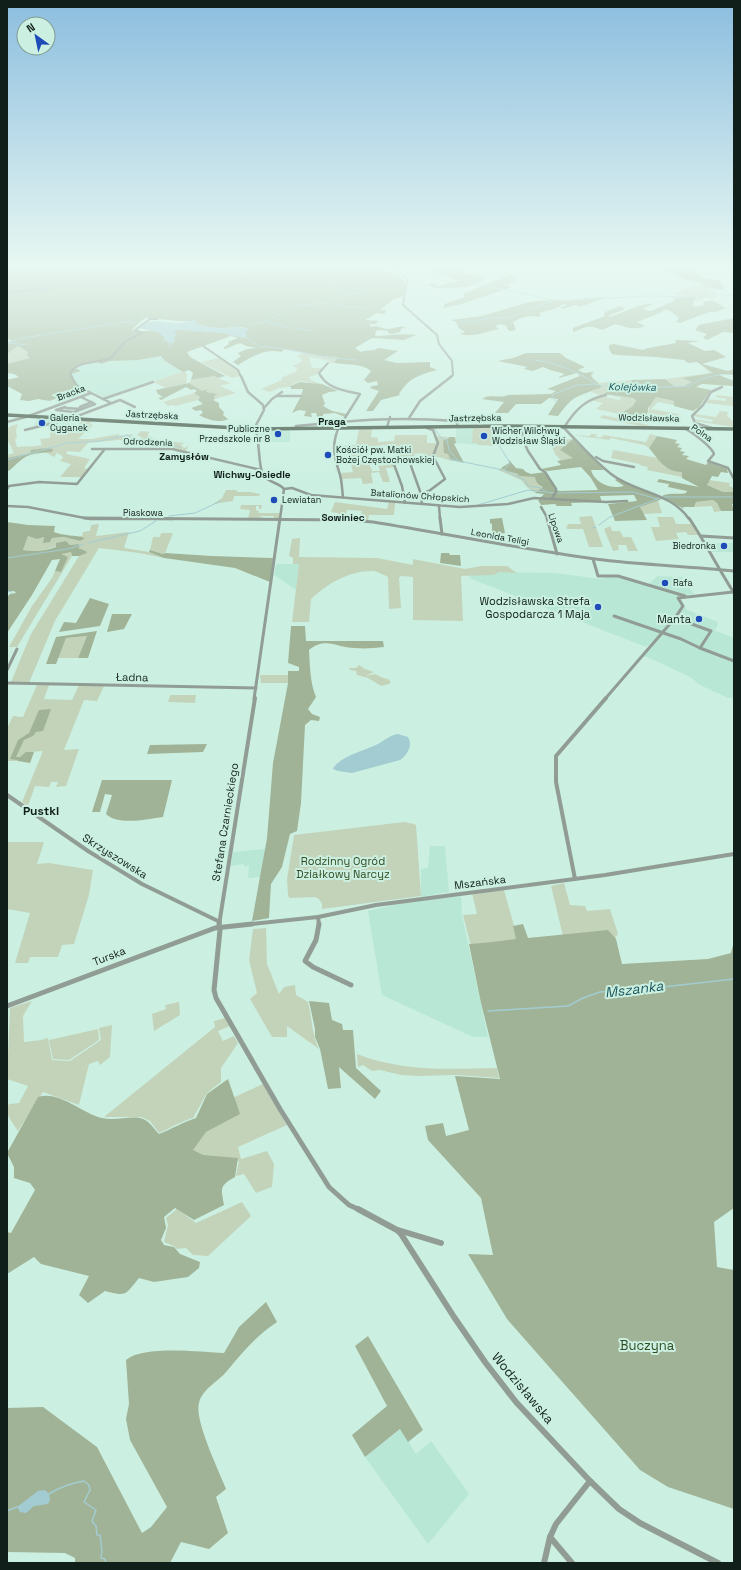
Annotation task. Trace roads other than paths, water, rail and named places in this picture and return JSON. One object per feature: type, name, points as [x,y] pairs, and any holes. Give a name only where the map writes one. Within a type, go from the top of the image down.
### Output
[{"type":"main road","name":"Jastrzębska","points":[[7,414],[255,429],[457,426],[565,427]]},
{"type":"main road","name":"Wodzisławska","points":[[565,427],[734,429]]},
{"type":"street","name":"Bracka","points":[[91,393],[76,385],[70,374],[73,368],[79,365],[109,359],[125,341],[133,337]]},
{"type":"street","points":[[409,418],[420,401],[453,375],[454,372],[451,358],[438,343],[438,337]]},
{"type":"street","points":[[203,346],[238,370],[248,392],[264,408]]},
{"type":"street","points":[[328,364],[320,373],[323,380],[341,390],[360,394],[338,428],[332,448],[340,474],[344,497]]},
{"type":"street","points":[[103,399],[153,382]]},
{"type":"street","points":[[712,428],[696,424],[693,421],[692,416],[701,407],[711,392],[722,387]]},
{"type":"street","points":[[282,392],[264,408],[255,429],[258,436],[261,470],[264,477],[281,485],[284,489]]},
{"type":"street","points":[[91,393],[111,403]]},
{"type":"street","name":"Bracka","points":[[7,422],[29,416],[91,393]]},
{"type":"street","points":[[575,879],[556,782],[556,756],[675,618],[683,606],[678,598],[686,596],[734,593],[719,570],[691,520],[679,506],[662,497],[621,480],[605,469],[565,427],[570,417],[584,402],[606,395]]},
{"type":"street","points":[[277,396],[300,396]]},
{"type":"street","points":[[65,407],[56,410],[62,412],[74,412],[95,404],[81,397]]},
{"type":"street","points":[[72,418],[120,400],[136,408]]},
{"type":"street","points":[[60,405],[80,409]]},
{"type":"street","points":[[62,412],[65,407]]},
{"type":"street","points":[[388,427],[390,417]]},
{"type":"street","name":"Jastrzębska","points":[[295,428],[296,426],[390,417],[457,421],[457,426]]},
{"type":"street","points":[[25,430],[57,422]]},
{"type":"street","points":[[523,426],[523,440],[528,451],[540,469],[545,472],[556,489],[556,492],[552,498]]},
{"type":"street","points":[[421,494],[429,491],[445,479],[433,456],[438,446],[436,436],[432,429],[422,427]]},
{"type":"street","name":"Polna","points":[[684,428],[692,432],[697,438],[712,448],[714,452],[708,461],[728,468],[734,479]]},
{"type":"street","name":"Odrodzenia","points":[[92,449],[172,449],[261,470]]},
{"type":"street","points":[[7,489],[9,486],[39,482],[77,484],[104,450]]},
{"type":"street","points":[[592,456],[603,461],[634,467]]},
{"type":"street","points":[[392,459],[402,486],[405,503]]},
{"type":"street","points":[[411,466],[421,494],[422,504]]},
{"type":"street","name":"Batalionów Chłopskich","points":[[284,489],[292,488],[311,495],[438,506],[482,506],[508,504],[524,499],[552,498],[606,502],[627,501]]},
{"type":"street","name":"Stefana Czarnieckiego","points":[[284,489],[256,688],[220,924],[214,990],[216,998],[289,1124],[325,1181],[340,1198]]},
{"type":"street","name":"Piaskowa","points":[[7,506],[30,507],[66,517],[86,519],[280,520]]},
{"type":"street","points":[[438,506],[442,534]]},
{"type":"street","name":"Lipowa","points":[[541,507],[549,522],[557,554]]},
{"type":"street","name":"Leonida Teligi","points":[[280,520],[348,520],[593,559],[634,564],[689,566],[734,571]]},
{"type":"street","points":[[701,536],[734,538]]},
{"type":"street","points":[[593,559],[598,576],[618,576],[686,596]]},
{"type":"street","points":[[614,616],[662,632],[734,661]]},
{"type":"street","points":[[675,618],[711,631],[700,648]]},
{"type":"street","points":[[7,670],[17,649]]},
{"type":"street","name":"Ładna","points":[[7,683],[256,688]]},
{"type":"street","name":"Skrzyszowska","points":[[7,795],[88,851],[142,884],[220,924]]},
{"type":"street","name":"Mszańska","points":[[228,926],[318,917],[376,905],[575,879],[734,854]]},
{"type":"street","points":[[318,917],[319,931],[316,942],[305,961],[313,967],[351,985]]},
{"type":"street","name":"Turska","points":[[7,1006],[220,924],[228,926]]},
{"type":"street","name":"Wodzisławska","points":[[340,1198],[360,1211],[397,1230],[469,1340],[492,1371],[522,1407],[590,1481],[619,1509],[640,1523],[718,1563]]},
{"type":"street","points":[[397,1230],[441,1243]]},
{"type":"street","points":[[544,1563],[550,1537],[556,1524],[590,1481]]},
{"type":"street","points":[[550,1537],[572,1563]]},
{"type":"water","points":[[164,337],[174,337],[175,341],[169,343],[164,340]]},
{"type":"water","points":[[398,734],[408,737],[410,744],[407,753],[400,760],[352,773],[333,769],[346,757]]},
{"type":"water","points":[[45,1490],[49,1494],[50,1500],[48,1504],[34,1506],[26,1513],[20,1512],[17,1507],[38,1491]]},
{"type":"waterway","points":[[18,345],[17,343],[7,344],[17,339],[28,337]]},
{"type":"waterway","points":[[245,337],[260,347],[273,347],[332,358],[356,360]]},
{"type":"waterway","points":[[168,348],[172,342]]},
{"type":"waterway","points":[[19,345],[27,344]]},
{"type":"waterway","name":"Kolejówka","points":[[534,360],[551,363],[566,368],[582,375],[596,384],[594,384]]},
{"type":"waterway","name":"Kolejówka","points":[[594,384],[642,388],[690,386],[697,381],[723,375]]},
{"type":"waterway","points":[[557,403],[552,395],[577,385],[594,384]]},
{"type":"waterway","points":[[435,429],[441,438],[447,440],[449,450],[458,461]]},
{"type":"waterway","points":[[7,460],[67,443],[100,441],[127,435],[131,437]]},
{"type":"waterway","points":[[140,439],[180,447]]},
{"type":"waterway","points":[[499,445],[510,463],[504,470],[525,480],[528,486],[541,488],[545,491]]},
{"type":"waterway","points":[[449,459],[458,461]]},
{"type":"waterway","points":[[458,461],[503,470]]},
{"type":"waterway","points":[[478,505],[528,490],[554,493]]},
{"type":"waterway","points":[[557,493],[633,492],[657,499]]},
{"type":"waterway","points":[[664,497],[734,497]]},
{"type":"waterway","points":[[599,525],[610,517],[660,498]]},
{"type":"waterway","points":[[169,516],[195,513],[221,501]]},
{"type":"waterway","points":[[88,543],[140,531],[156,521]]},
{"type":"waterway","points":[[592,528],[596,527]]},
{"type":"waterway","points":[[7,558],[68,549],[83,544]]},
{"type":"waterway","points":[[7,591],[12,592]]},
{"type":"waterway","name":"Mszanka","points":[[488,1011],[568,1006],[583,998],[600,992],[636,990],[734,979]]},
{"type":"waterway","points":[[49,1494],[70,1484],[84,1481],[89,1485],[90,1490],[84,1502],[96,1510],[92,1521],[96,1526],[97,1535],[100,1535],[102,1551],[101,1558],[105,1559],[106,1563]]},
{"type":"waterway","points":[[7,1511],[17,1507]]},
{"type":"place","name":"Galeria Cyganek","points":[[42,423]]},
{"type":"place","name":"Publiczne Przedszkole nr 8","points":[[278,434]]},
{"type":"place","name":"Wicher Wilchwy Wodzisław Śląski","points":[[484,436]]},
{"type":"place","name":"Kościół pw. Matki Bożej Częstochowskiej","points":[[328,455]]},
{"type":"place","name":"Lewiatan","points":[[274,500]]},
{"type":"place","name":"Biedronka","points":[[724,546]]},
{"type":"place","name":"Rafa","points":[[665,583]]},
{"type":"place","name":"Wodzisławska Strefa Gospodarcza 1 Maja","points":[[598,607]]},
{"type":"place","name":"Manta","points":[[699,619]]},
{"type":"district","name":"Praga","points":[[332,421]]},
{"type":"district","name":"Zamysłów","points":[[184,456]]},
{"type":"district","name":"Wichwy-Osiedle","points":[[252,474]]},
{"type":"district","name":"Sowiniec","points":[[343,517]]},
{"type":"district","name":"Pustki","points":[[41,811]]},
{"type":"park label","name":"Rodzinny Ogród Działkowy Narcyz","points":[[343,867]]},
{"type":"park label","name":"Buczyna","points":[[647,1345]]}]
